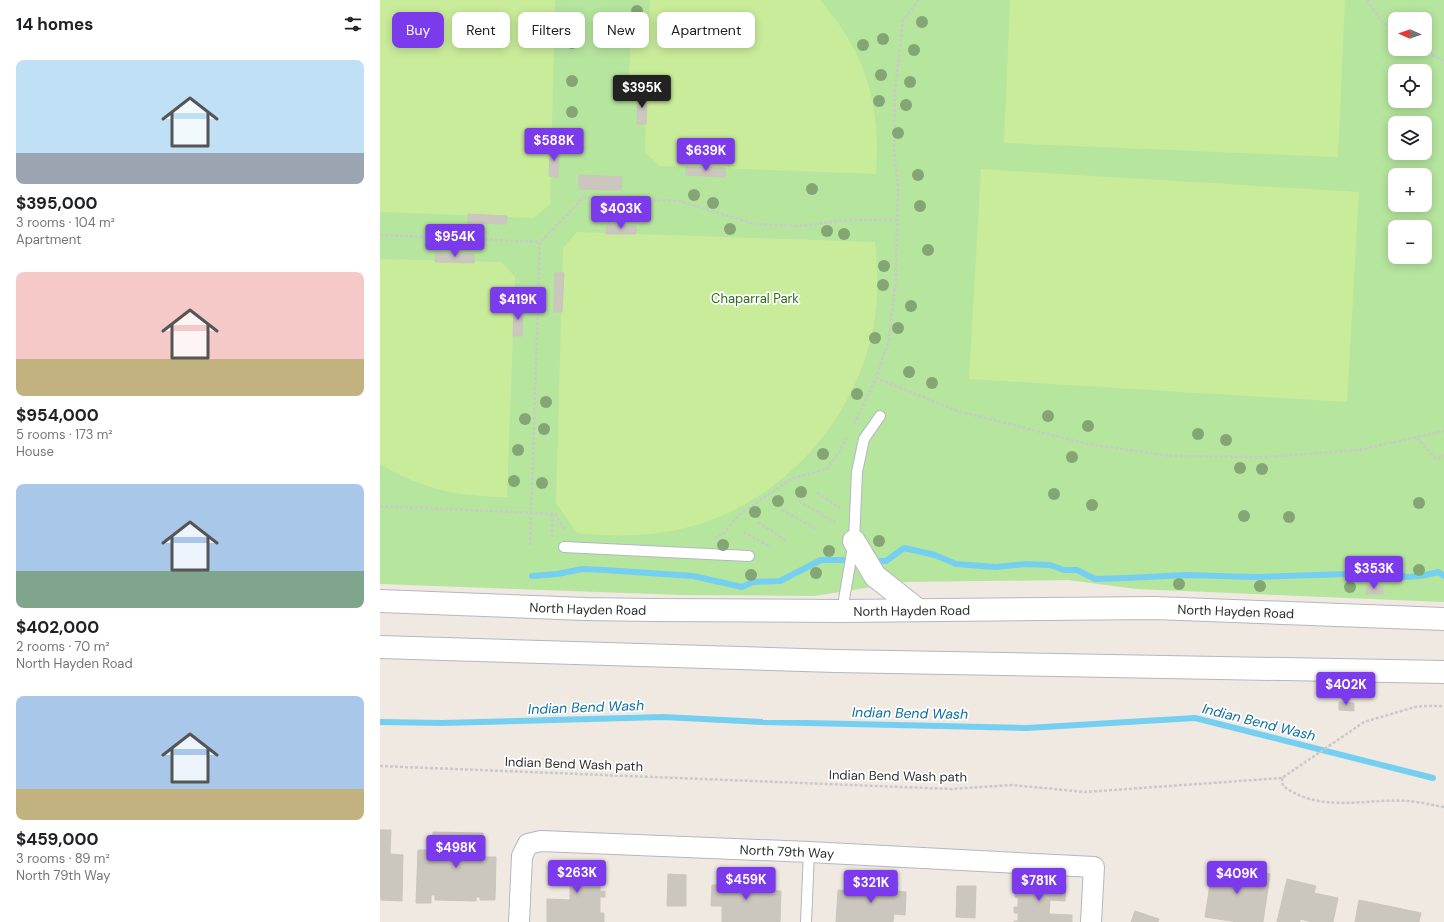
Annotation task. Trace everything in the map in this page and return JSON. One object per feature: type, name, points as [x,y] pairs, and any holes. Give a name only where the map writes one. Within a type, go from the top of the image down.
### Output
[{"type":"main road","points":[[854,541],[875,576],[918,610]]},
{"type":"main road","name":"North Hayden Road","points":[[380,601],[585,609],[842,611],[1155,608],[1444,619]]},
{"type":"main road","points":[[380,647],[835,661],[1444,672]]},
{"type":"street","name":"North 79th Way","points":[[519,922],[522,856],[528,844],[541,841],[809,852],[1094,867],[1092,922]]},
{"type":"lane","points":[[842,611],[854,541],[857,472],[864,440],[880,416]]},
{"type":"lane","points":[[564,546],[749,556]]},
{"type":"lane","points":[[806,922],[809,852]]},
{"type":"path","points":[[853,426],[876,378],[889,340],[896,277],[898,186],[894,154],[895,91],[903,20],[919,0]]},
{"type":"path","points":[[1367,0],[1382,22],[1388,26]]},
{"type":"path","points":[[1432,54],[1444,62]]},
{"type":"path","points":[[530,545],[540,242],[584,196],[680,201],[755,224],[800,226],[848,220],[897,220]]},
{"type":"path","points":[[380,235],[540,242]]},
{"type":"path","points":[[876,378],[955,410],[1087,444],[1171,456],[1266,457],[1359,450],[1444,431]]},
{"type":"path","points":[[709,540],[723,534],[740,514],[793,478],[827,469],[839,453],[850,432]]},
{"type":"path","points":[[1417,437],[1436,458],[1444,456]]},
{"type":"path","points":[[817,493],[845,511]]},
{"type":"path","points":[[799,501],[835,522]]},
{"type":"path","points":[[380,506],[552,513],[555,514],[565,532],[569,535]]},
{"type":"path","points":[[782,510],[816,529]]},
{"type":"path","points":[[552,513],[552,539]]},
{"type":"path","points":[[758,522],[787,541]]},
{"type":"path","points":[[744,532],[771,547]]},
{"type":"path","points":[[1444,706],[1426,706],[1415,708],[1364,722],[1282,778],[1283,786],[1294,794],[1326,803],[1408,801],[1444,807]]},
{"type":"path","name":"Indian Bend Wash path","points":[[380,766],[952,789],[1012,785],[1084,792],[1282,778]]},
{"type":"green space","name":"Chaparral Park","points":[[380,0],[1444,0],[1444,602],[1136,589],[1068,580],[905,582],[814,596],[681,595],[380,584]]},
{"type":"green space","points":[[380,0],[555,0],[555,12],[518,12],[518,48],[554,48],[550,204],[534,218],[380,212]]},
{"type":"green space","points":[[650,0],[820,0],[836,20],[849,40],[867,81],[873,102],[876,125],[876,174],[659,166],[645,152],[647,79],[629,78],[630,48],[649,48]]},
{"type":"green space","points":[[1010,0],[1345,0],[1338,157],[1004,143]]},
{"type":"green space","points":[[981,169],[1359,192],[1347,402],[969,379]]},
{"type":"green space","points":[[577,232],[875,242],[877,297],[872,334],[861,370],[845,403],[824,435],[800,463],[772,487],[740,507],[706,522],[690,527],[642,535],[593,535],[577,533],[556,503],[563,248]]},
{"type":"green space","points":[[380,259],[502,262],[515,277],[507,497],[490,497],[441,490],[411,480],[380,464]]},
{"type":"building","points":[[638,94],[647,95],[646,124],[637,124]]},
{"type":"building","points":[[550,147],[559,148],[558,177],[549,176]]},
{"type":"building","points":[[686,167],[725,168],[725,177],[686,175]]},
{"type":"building","points":[[579,175],[622,177],[621,190],[579,189]]},
{"type":"building","points":[[468,214],[507,216],[506,224],[468,223]]},
{"type":"building","points":[[607,225],[636,226],[636,234],[606,234]]},
{"type":"building","points":[[436,253],[474,254],[474,263],[435,262]]},
{"type":"building","points":[[555,273],[564,273],[562,312],[554,312]]},
{"type":"building","points":[[514,306],[523,306],[522,336],[513,336]]},
{"type":"building","points":[[1366,585],[1383,586],[1383,594],[1366,594]]},
{"type":"building","points":[[1339,702],[1354,703],[1354,711],[1339,710]]},
{"type":"building","points":[[380,830],[391,830],[390,854],[403,855],[402,901],[381,900],[380,897]]},
{"type":"building","points":[[433,832],[483,833],[483,857],[496,857],[495,900],[480,900],[480,897],[476,897],[476,901],[435,900],[435,895],[431,895],[431,903],[416,903],[418,850],[432,850]]},
{"type":"building","points":[[1213,865],[1270,874],[1263,922],[1237,922],[1205,917]]},
{"type":"building","points":[[548,866],[606,867],[606,882],[600,882],[600,892],[605,891],[605,897],[600,897],[600,913],[604,913],[604,922],[547,922],[547,899],[570,900],[570,886],[548,885]]},
{"type":"building","points":[[668,874],[686,875],[686,906],[667,906]]},
{"type":"building","points":[[722,876],[756,878],[756,885],[762,885],[761,890],[781,891],[780,922],[722,922],[722,906],[711,906],[712,885],[721,885]]},
{"type":"building","points":[[1287,879],[1316,886],[1314,893],[1338,898],[1333,922],[1312,922],[1300,919],[1300,922],[1277,922]]},
{"type":"building","points":[[865,881],[898,883],[897,891],[906,892],[905,915],[894,914],[893,922],[836,922],[838,890],[864,892]]},
{"type":"building","points":[[1016,882],[1066,885],[1065,901],[1050,900],[1049,914],[1072,915],[1072,922],[1014,922],[1018,921],[1018,913],[1014,913],[1014,907],[1018,907],[1018,898],[1015,897]]},
{"type":"building","points":[[957,886],[976,886],[975,918],[956,917]]},
{"type":"building","points":[[1359,900],[1421,913],[1419,922],[1355,922]]},
{"type":"building","points":[[1135,911],[1159,919],[1158,922],[1131,922]]},
{"type":"waterway","points":[[871,561],[886,561],[904,548],[935,555],[956,564],[996,567],[1025,564],[1050,565],[1064,570],[1077,570],[1095,579],[1185,575],[1255,577],[1345,574],[1380,570],[1393,572],[1406,577],[1439,572],[1444,576]]},
{"type":"waterway","points":[[532,576],[557,574],[582,569],[605,570],[693,576],[742,587],[753,582],[780,581],[821,560],[852,560]]},
{"type":"waterway","name":"Indian Bend Wash","points":[[380,722],[442,723],[663,717],[762,722],[1027,728],[1195,718],[1433,778]]}]
